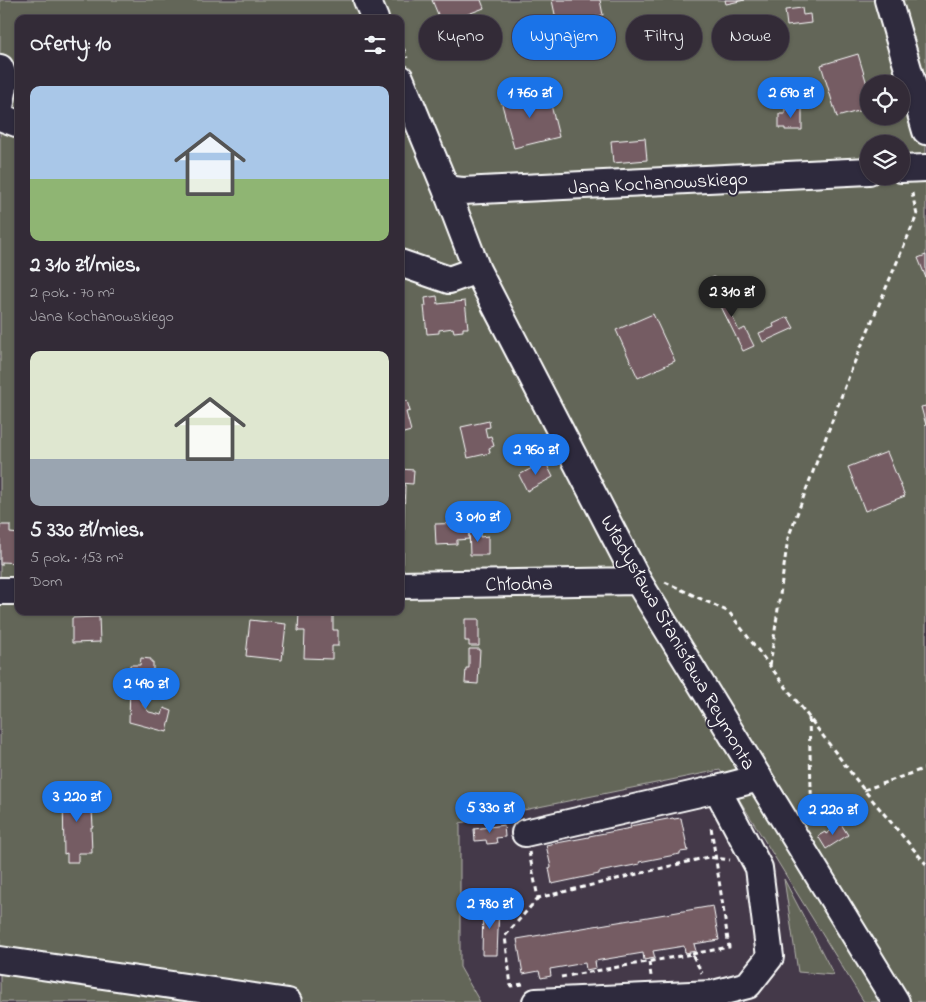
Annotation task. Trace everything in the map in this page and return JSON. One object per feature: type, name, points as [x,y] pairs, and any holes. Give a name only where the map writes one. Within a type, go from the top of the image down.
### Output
[{"type":"street","points":[[368,0],[374,15]]},
{"type":"street","points":[[888,0],[926,131]]},
{"type":"street","points":[[0,68],[5,81],[0,107]]},
{"type":"street","name":"Władysława Stanisława Reymonta","points":[[404,88],[446,189],[476,270],[651,581],[759,778],[896,1002]]},
{"type":"street","points":[[0,117],[15,123]]},
{"type":"street","name":"Jana Kochanowskiego","points":[[446,189],[471,191],[860,171]]},
{"type":"street","points":[[404,264],[449,280],[476,270]]},
{"type":"street","name":"Chłodna","points":[[404,585],[651,581]]},
{"type":"street","points":[[0,591],[15,591]]},
{"type":"street","points":[[525,833],[711,791],[759,778]]},
{"type":"street","points":[[532,992],[713,998],[748,985],[770,957],[759,868],[711,791]]},
{"type":"street","points":[[0,960],[288,1002]]},
{"type":"path","points":[[770,666],[788,538],[852,368],[917,215],[911,169]]},
{"type":"path","points":[[651,581],[730,612],[864,790],[926,864]]},
{"type":"path","points":[[809,718],[812,828]]},
{"type":"path","points":[[864,790],[926,768]]},
{"type":"path","points":[[560,977],[729,947],[716,858],[711,791]]},
{"type":"path","points":[[525,833],[538,898]]},
{"type":"path","points":[[532,992],[511,986],[505,936],[538,898],[708,857],[756,863]]},
{"type":"path","points":[[692,954],[713,998]]},
{"type":"green space","points":[[0,0],[926,0],[926,1002],[864,1002],[720,770],[460,823],[460,967],[480,1002],[0,1002]]},
{"type":"green space","points":[[784,879],[834,975],[798,972]]},
{"type":"building","points":[[432,0],[481,0],[484,8],[466,15],[438,15]]},
{"type":"building","points":[[552,0],[600,0],[603,15],[555,15]]},
{"type":"building","points":[[725,0],[745,0],[726,4]]},
{"type":"building","points":[[802,8],[803,15],[810,14],[811,23],[789,26],[789,15],[786,15],[785,10]]},
{"type":"building","points":[[858,54],[864,75],[860,75],[860,111],[837,117],[821,65]]},
{"type":"building","points":[[547,89],[559,137],[514,148],[501,101]]},
{"type":"building","points":[[785,107],[802,107],[802,130],[779,128],[779,114],[785,114]]},
{"type":"building","points":[[645,138],[647,160],[613,163],[611,141]]},
{"type":"building","points":[[926,255],[926,278],[918,258]]},
{"type":"building","points":[[714,277],[739,331],[745,328],[754,346],[743,351],[708,280]]},
{"type":"building","points":[[437,296],[438,304],[465,301],[468,328],[463,328],[463,331],[454,332],[453,328],[439,330],[439,333],[427,334],[425,298]]},
{"type":"building","points":[[653,314],[675,361],[638,378],[616,330]]},
{"type":"building","points":[[788,317],[794,328],[763,342],[759,333],[774,327],[773,324]]},
{"type":"building","points":[[404,401],[407,401],[410,411],[406,412],[411,431],[404,433]]},
{"type":"building","points":[[926,406],[926,425],[921,407]]},
{"type":"building","points":[[489,421],[490,427],[485,428],[487,437],[491,436],[494,446],[489,448],[490,453],[468,458],[461,427]]},
{"type":"building","points":[[887,452],[905,496],[865,511],[848,467]]},
{"type":"building","points":[[545,461],[553,477],[527,491],[519,475]]},
{"type":"building","points":[[404,469],[414,470],[413,484],[404,483]]},
{"type":"building","points":[[404,485],[405,485],[404,524]]},
{"type":"building","points":[[468,523],[469,539],[457,540],[457,544],[436,545],[435,524]]},
{"type":"building","points":[[0,525],[10,525],[10,533],[15,534],[15,563],[2,562],[2,565],[0,565]]},
{"type":"building","points":[[469,528],[480,528],[480,537],[488,536],[488,555],[470,555]]},
{"type":"building","points":[[299,615],[333,615],[333,630],[338,630],[338,646],[332,646],[332,659],[304,658],[305,631],[298,631]]},
{"type":"building","points":[[99,617],[100,642],[72,643],[72,618]]},
{"type":"building","points":[[465,619],[479,619],[479,646],[469,646],[469,641],[465,641]]},
{"type":"building","points":[[250,620],[286,624],[282,660],[246,656]]},
{"type":"building","points":[[469,649],[480,649],[478,684],[465,683],[466,668],[469,668]]},
{"type":"building","points":[[141,658],[151,659],[151,662],[153,662],[153,682],[130,681],[130,665],[140,665]]},
{"type":"building","points":[[130,681],[144,682],[143,705],[149,712],[162,715],[164,708],[172,711],[167,732],[129,722]]},
{"type":"building","points":[[78,783],[78,792],[91,792],[92,853],[78,853],[78,862],[67,862],[67,853],[64,854],[63,793],[67,793],[67,784]]},
{"type":"building","points":[[673,818],[681,818],[688,851],[552,884],[549,868],[551,867],[546,845]]},
{"type":"building","points":[[841,824],[848,835],[826,849],[818,836],[825,832],[826,834]]},
{"type":"building","points":[[504,825],[505,837],[496,838],[497,843],[487,844],[486,840],[475,841],[474,829]]},
{"type":"building","points":[[483,905],[499,906],[497,955],[482,955]]},
{"type":"building","points":[[713,906],[719,940],[694,944],[696,951],[685,953],[684,946],[653,951],[655,958],[644,960],[643,953],[595,961],[596,968],[586,970],[585,963],[550,969],[551,976],[541,978],[539,971],[523,974],[517,939]]}]
